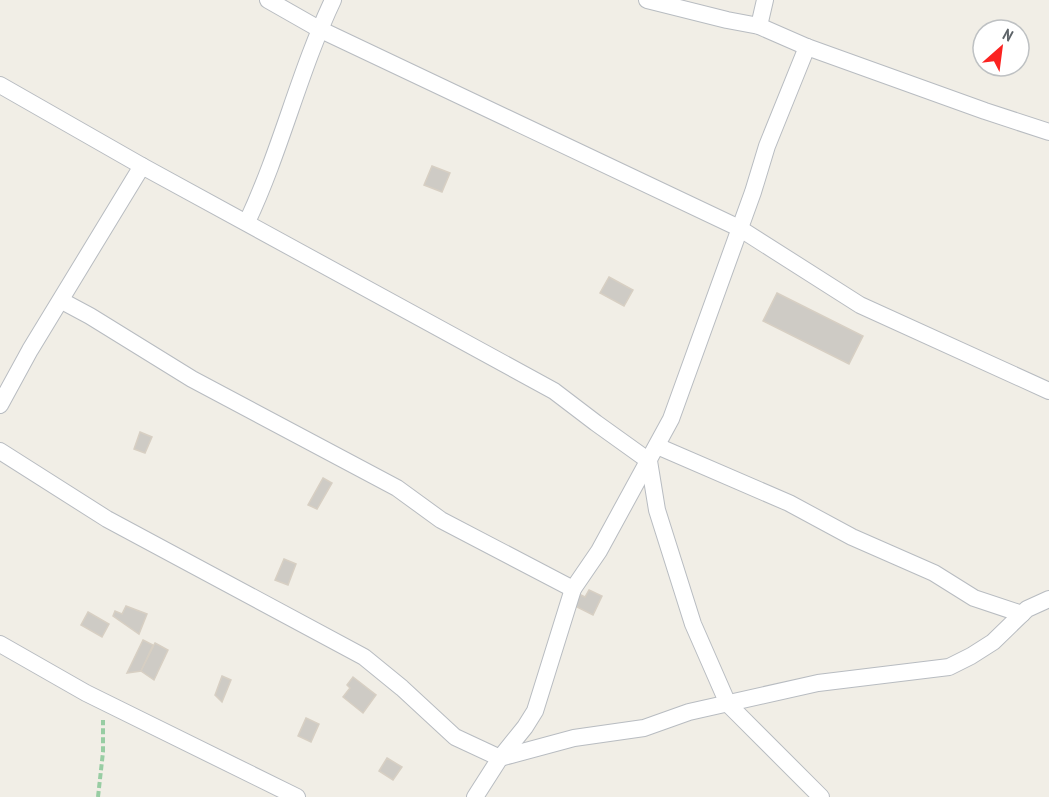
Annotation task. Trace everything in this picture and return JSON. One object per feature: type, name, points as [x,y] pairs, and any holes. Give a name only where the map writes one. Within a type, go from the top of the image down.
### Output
[{"type":"street","points":[[268,0],[320,29],[739,228],[860,305],[1049,392]]},
{"type":"street","points":[[247,222],[265,184],[320,29],[333,0]]},
{"type":"street","points":[[647,0],[759,26],[807,47],[1049,132]]},
{"type":"street","points":[[759,26],[765,0]]},
{"type":"street","points":[[475,797],[500,758],[535,711],[573,589],[599,551],[671,419],[767,146],[807,47]]},
{"type":"street","points":[[0,85],[142,166],[554,391],[596,423],[653,453],[789,503],[852,537],[934,573],[974,598],[1022,614]]},
{"type":"street","points":[[0,405],[30,350],[62,301],[142,166]]},
{"type":"street","points":[[62,301],[192,379],[397,488],[441,520],[573,589]]},
{"type":"street","points":[[0,451],[107,519],[364,657],[402,688],[455,737],[500,758],[574,738],[644,728],[689,712],[818,683],[949,667],[993,642],[1027,609],[1049,599]]},
{"type":"street","points":[[653,453],[657,510],[693,624],[728,704],[820,796]]},
{"type":"street","points":[[0,644],[104,702],[297,797]]},
{"type":"path","points":[[98,797],[103,752],[104,702]]},
{"type":"building","points":[[432,166],[450,173],[442,192],[424,185]]},
{"type":"building","points":[[609,277],[633,290],[624,306],[600,293]]},
{"type":"building","points":[[777,293],[863,336],[849,364],[763,321]]},
{"type":"building","points":[[140,432],[152,437],[145,453],[134,449]]},
{"type":"building","points":[[323,478],[332,483],[317,509],[308,505]]},
{"type":"building","points":[[284,559],[296,564],[288,585],[275,580]]},
{"type":"building","points":[[589,590],[602,596],[593,615],[573,605],[579,594],[585,597]]},
{"type":"building","points":[[126,606],[147,614],[139,634],[113,616],[115,611],[122,614]]},
{"type":"building","points":[[88,612],[109,624],[102,637],[81,625]]},
{"type":"building","points":[[143,640],[153,645],[141,671],[127,673]]},
{"type":"building","points":[[155,643],[168,650],[154,680],[141,671]]},
{"type":"building","points":[[222,676],[231,680],[222,702],[215,695]]},
{"type":"building","points":[[353,677],[376,695],[363,713],[343,697],[350,688],[347,685]]},
{"type":"building","points":[[306,718],[319,724],[311,742],[298,736]]},
{"type":"building","points":[[387,758],[402,767],[393,780],[379,771]]}]
